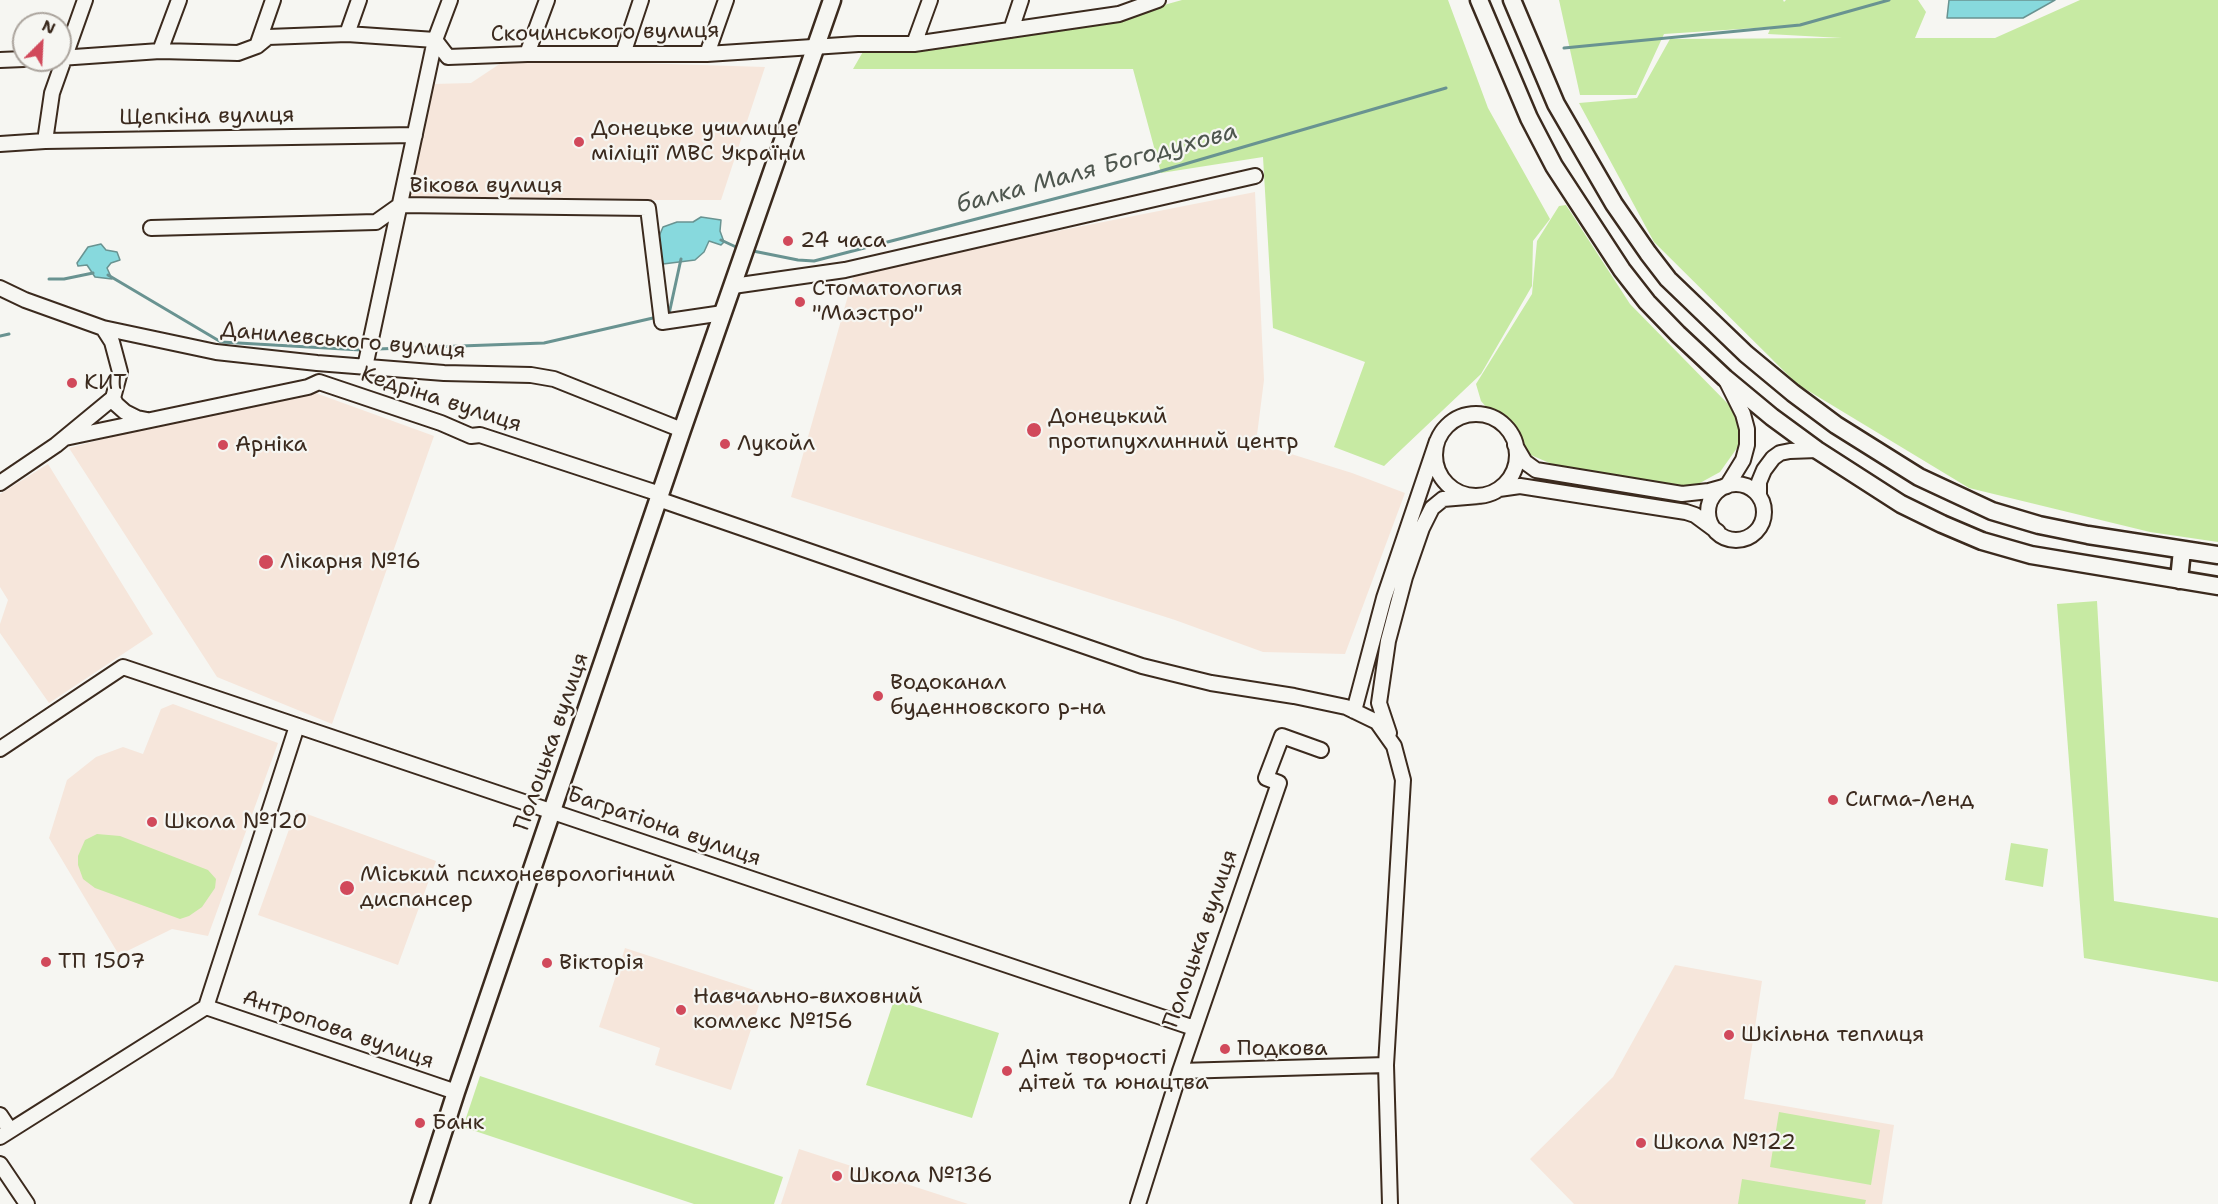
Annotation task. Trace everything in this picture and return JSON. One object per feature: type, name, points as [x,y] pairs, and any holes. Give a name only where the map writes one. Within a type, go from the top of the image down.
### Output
[{"type":"main road","name":"Полоцька вулиця","points":[[420,1204],[659,497],[832,0]]},
{"type":"main road","points":[[1479,0],[1529,118],[1554,166],[1622,270],[1647,302],[1725,378],[1772,417],[1817,450],[1901,504],[1982,541],[2031,555],[2218,586]]},
{"type":"main road","points":[[1512,0],[1556,104],[1614,204],[1668,279],[1753,361],[1836,425],[1919,477],[1992,511],[2039,525],[2218,555]]},
{"type":"main road","points":[[2179,580],[2182,550]]},
{"type":"street","points":[[72,33],[85,0]]},
{"type":"street","points":[[160,51],[179,0]]},
{"type":"street","points":[[257,46],[273,0]]},
{"type":"street","points":[[347,34],[359,0]]},
{"type":"street","points":[[365,367],[435,40],[450,0]]},
{"type":"street","points":[[527,54],[547,0]]},
{"type":"street","points":[[623,54],[641,0]]},
{"type":"street","points":[[707,54],[726,0]]},
{"type":"street","points":[[914,44],[930,0]]},
{"type":"street","points":[[1011,30],[1021,0]]},
{"type":"street","name":"Скочинського вулиця","points":[[435,40],[448,57],[527,54],[707,54],[858,44],[914,44],[1011,30],[1158,0]]},
{"type":"street","points":[[72,57],[160,51],[238,53],[257,46],[268,38],[347,34],[435,40]]},
{"type":"street","points":[[45,141],[52,93],[58,72]]},
{"type":"street","name":"Щепкіна вулиця","points":[[0,144],[45,141],[415,135]]},
{"type":"street","points":[[734,285],[845,270],[1255,176]]},
{"type":"street","name":"Вікова вулиця","points":[[151,228],[376,222],[400,205],[648,208],[662,322],[723,313]]},
{"type":"street","name":"Данилевського вулиця","points":[[0,288],[25,300],[102,328],[216,352],[266,359],[365,367],[444,373],[531,375],[554,379],[682,430]]},
{"type":"street","points":[[102,328],[112,342],[120,372],[113,398],[125,412],[148,421]]},
{"type":"street","points":[[1718,532],[1708,514],[1709,505],[1713,496],[1727,486],[1743,460],[1747,445],[1747,429],[1743,414],[1725,378]]},
{"type":"street","name":"Кедріна вулиця","points":[[65,438],[308,387],[319,382],[441,423],[471,436],[480,435],[1142,666],[1211,683],[1346,707],[1377,722],[1394,746]]},
{"type":"street","name":"Кедріна вулиця","points":[[0,483],[65,438],[113,398]]},
{"type":"street","points":[[1354,711],[1384,598],[1437,441],[1444,429],[1455,420],[1468,415],[1482,414],[1496,419],[1507,427],[1517,451],[1514,470],[1503,486],[1497,490]]},
{"type":"street","points":[[1437,441],[1435,455],[1437,469],[1444,480],[1453,489],[1466,495],[1479,496]]},
{"type":"street","points":[[1515,445],[1526,462],[1536,470],[1683,494],[1727,486],[1745,486],[1759,496]]},
{"type":"street","points":[[1390,1204],[1386,1065],[1403,780],[1379,702],[1388,641],[1418,539],[1432,508],[1443,499],[1479,496],[1520,486],[1686,512],[1695,515],[1732,539],[1742,539],[1757,530],[1764,514],[1759,496],[1759,482],[1773,458],[1780,453],[1790,451],[1817,450]]},
{"type":"street","name":"Багратіона вулиця","points":[[0,749],[123,667],[1194,1028]]},
{"type":"street","name":"Антропова вулиця","points":[[5,1134],[206,1007],[297,726]]},
{"type":"street","name":"Полоцька вулиця","points":[[1138,1204],[1194,1028],[1279,783],[1266,778],[1282,736],[1321,750]]},
{"type":"street","name":"Антропова вулиця","points":[[206,1007],[456,1092]]},
{"type":"street","points":[[1180,1071],[1386,1065]]},
{"type":"street","points":[[0,1115],[5,1134]]},
{"type":"street","points":[[0,1164],[27,1204]]},
{"type":"shaded area","name":"Донецьке училище міліції МВС України","points":[[507,59],[765,67],[721,200],[403,200],[433,84],[471,83]]},
{"type":"shaded area","name":"Донецький протипухлинний центр","points":[[1255,192],[1264,380],[1256,443],[1352,473],[1405,493],[1345,654],[1263,652],[1175,620],[791,497],[855,271]]},
{"type":"shaded area","name":"Лікарня №16","points":[[299,387],[434,436],[332,724],[217,677],[69,448]]},
{"type":"shaded area","points":[[48,464],[153,634],[49,703],[0,633],[0,624],[8,600],[0,587],[0,494]]},
{"type":"shaded area","name":"Школа №120","points":[[173,704],[278,743],[208,936],[172,929],[119,955],[49,838],[67,780],[96,757],[123,747],[143,754],[161,709]]},
{"type":"shaded area","name":"Міський психоневрологічний диспансер","points":[[296,810],[436,861],[398,965],[258,915]]},
{"type":"shaded area","name":"Навчально-виховний комлекс №156","points":[[625,948],[763,993],[731,1090],[655,1065],[660,1048],[599,1027]]},
{"type":"shaded area","points":[[1675,965],[1762,981],[1744,1099],[1894,1125],[1882,1204],[1574,1204],[1530,1159],[1613,1077]]},
{"type":"shaded area","name":"Школа №136","points":[[799,1149],[968,1204],[781,1204]]},
{"type":"green space","points":[[1182,0],[1448,0],[1488,108],[1550,219],[1533,241],[1532,286],[1481,374],[1384,466],[1334,447],[1365,362],[1273,328],[1263,157],[1161,173],[1133,69],[853,69],[864,50],[1117,18]]},
{"type":"green space","points":[[1559,0],[1783,0],[1784,2],[1786,0],[1918,0],[1926,12],[1915,38],[1995,38],[2080,0],[2218,0],[2218,542],[2150,532],[1969,488],[1797,384],[1654,242],[1579,103],[1637,98],[1670,39],[1842,38],[1768,34],[1771,27],[1664,34],[1636,95],[1580,95]]},
{"type":"green space","points":[[1566,205],[1630,304],[1733,409],[1742,441],[1720,472],[1689,489],[1585,478],[1526,453],[1481,401],[1476,384],[1532,294],[1537,241],[1559,206]]},
{"type":"green space","points":[[2097,601],[2114,901],[2218,918],[2218,982],[2084,958],[2057,604]]},
{"type":"green space","points":[[97,834],[120,836],[208,870],[216,879],[215,888],[202,907],[180,919],[95,888],[83,879],[78,865],[78,856],[85,840]]},
{"type":"green space","points":[[2011,843],[2048,849],[2043,887],[2005,880]]},
{"type":"green space","points":[[894,1000],[999,1033],[972,1118],[866,1085]]},
{"type":"green space","points":[[480,1076],[783,1177],[774,1204],[694,1204],[463,1127]]},
{"type":"green space","points":[[1779,1112],[1880,1130],[1871,1185],[1770,1167]]},
{"type":"green space","points":[[1742,1179],[1866,1200],[1865,1204],[1738,1204]]},
{"type":"water","points":[[1949,0],[2055,0],[2023,18],[1947,18]]},
{"type":"water","points":[[701,217],[721,220],[720,231],[724,242],[721,245],[709,241],[704,252],[695,260],[663,264],[657,241],[663,227],[677,222],[693,222]]},
{"type":"water","points":[[101,244],[106,250],[117,252],[120,260],[111,263],[107,268],[112,279],[95,277],[87,265],[78,266],[77,263],[88,247]]},
{"type":"waterway","name":"балка Маля Богодухова","points":[[1564,48],[1800,25],[1889,0]]},
{"type":"waterway","name":"балка Маля Богодухова","points":[[753,251],[814,261],[1154,173],[1446,88]]},
{"type":"waterway","name":"балка Маля Богодухова","points":[[721,240],[736,247]]},
{"type":"waterway","name":"балка Маля Богодухова","points":[[669,314],[681,259]]},
{"type":"waterway","name":"балка Маля Богодухова","points":[[49,279],[64,279],[93,273]]},
{"type":"waterway","name":"балка Маля Богодухова","points":[[108,275],[221,342],[361,350]]},
{"type":"waterway","name":"балка Маля Богодухова","points":[[377,349],[544,343],[653,318]]},
{"type":"waterway","name":"балка Маля Богодухова","points":[[0,336],[9,334]]},
{"type":"place","name":"Донецьке училище міліції МВС України","points":[[579,142]]},
{"type":"place","name":"24 часа","points":[[788,241]]},
{"type":"place","name":"Стоматология \"Маэстро\"","points":[[800,302]]},
{"type":"place","name":"КИТ","points":[[72,383]]},
{"type":"place","name":"Донецький протипухлинний центр","points":[[1034,430]]},
{"type":"place","name":"Лукойл","points":[[725,444]]},
{"type":"place","name":"Арніка","points":[[223,445]]},
{"type":"place","name":"Лікарня №16","points":[[266,562]]},
{"type":"place","name":"Водоканал буденновского р-на","points":[[878,696]]},
{"type":"place","name":"Сигма-Ленд","points":[[1833,800]]},
{"type":"place","name":"Школа №120","points":[[152,822]]},
{"type":"place","name":"Міський психоневрологічний диспансер","points":[[347,888]]},
{"type":"place","name":"ТП 1507","points":[[46,962]]},
{"type":"place","name":"Вікторія","points":[[547,963]]},
{"type":"place","name":"Навчально-виховний комлекс №156","points":[[681,1010]]},
{"type":"place","name":"Шкільна теплиця","points":[[1729,1035]]},
{"type":"place","name":"Подкова","points":[[1225,1049]]},
{"type":"place","name":"Дім творчості дітей та юнацтва","points":[[1007,1071]]},
{"type":"place","name":"Банк","points":[[420,1123]]},
{"type":"place","name":"Школа №122","points":[[1641,1143]]},
{"type":"place","name":"Школа №136","points":[[837,1176]]}]
